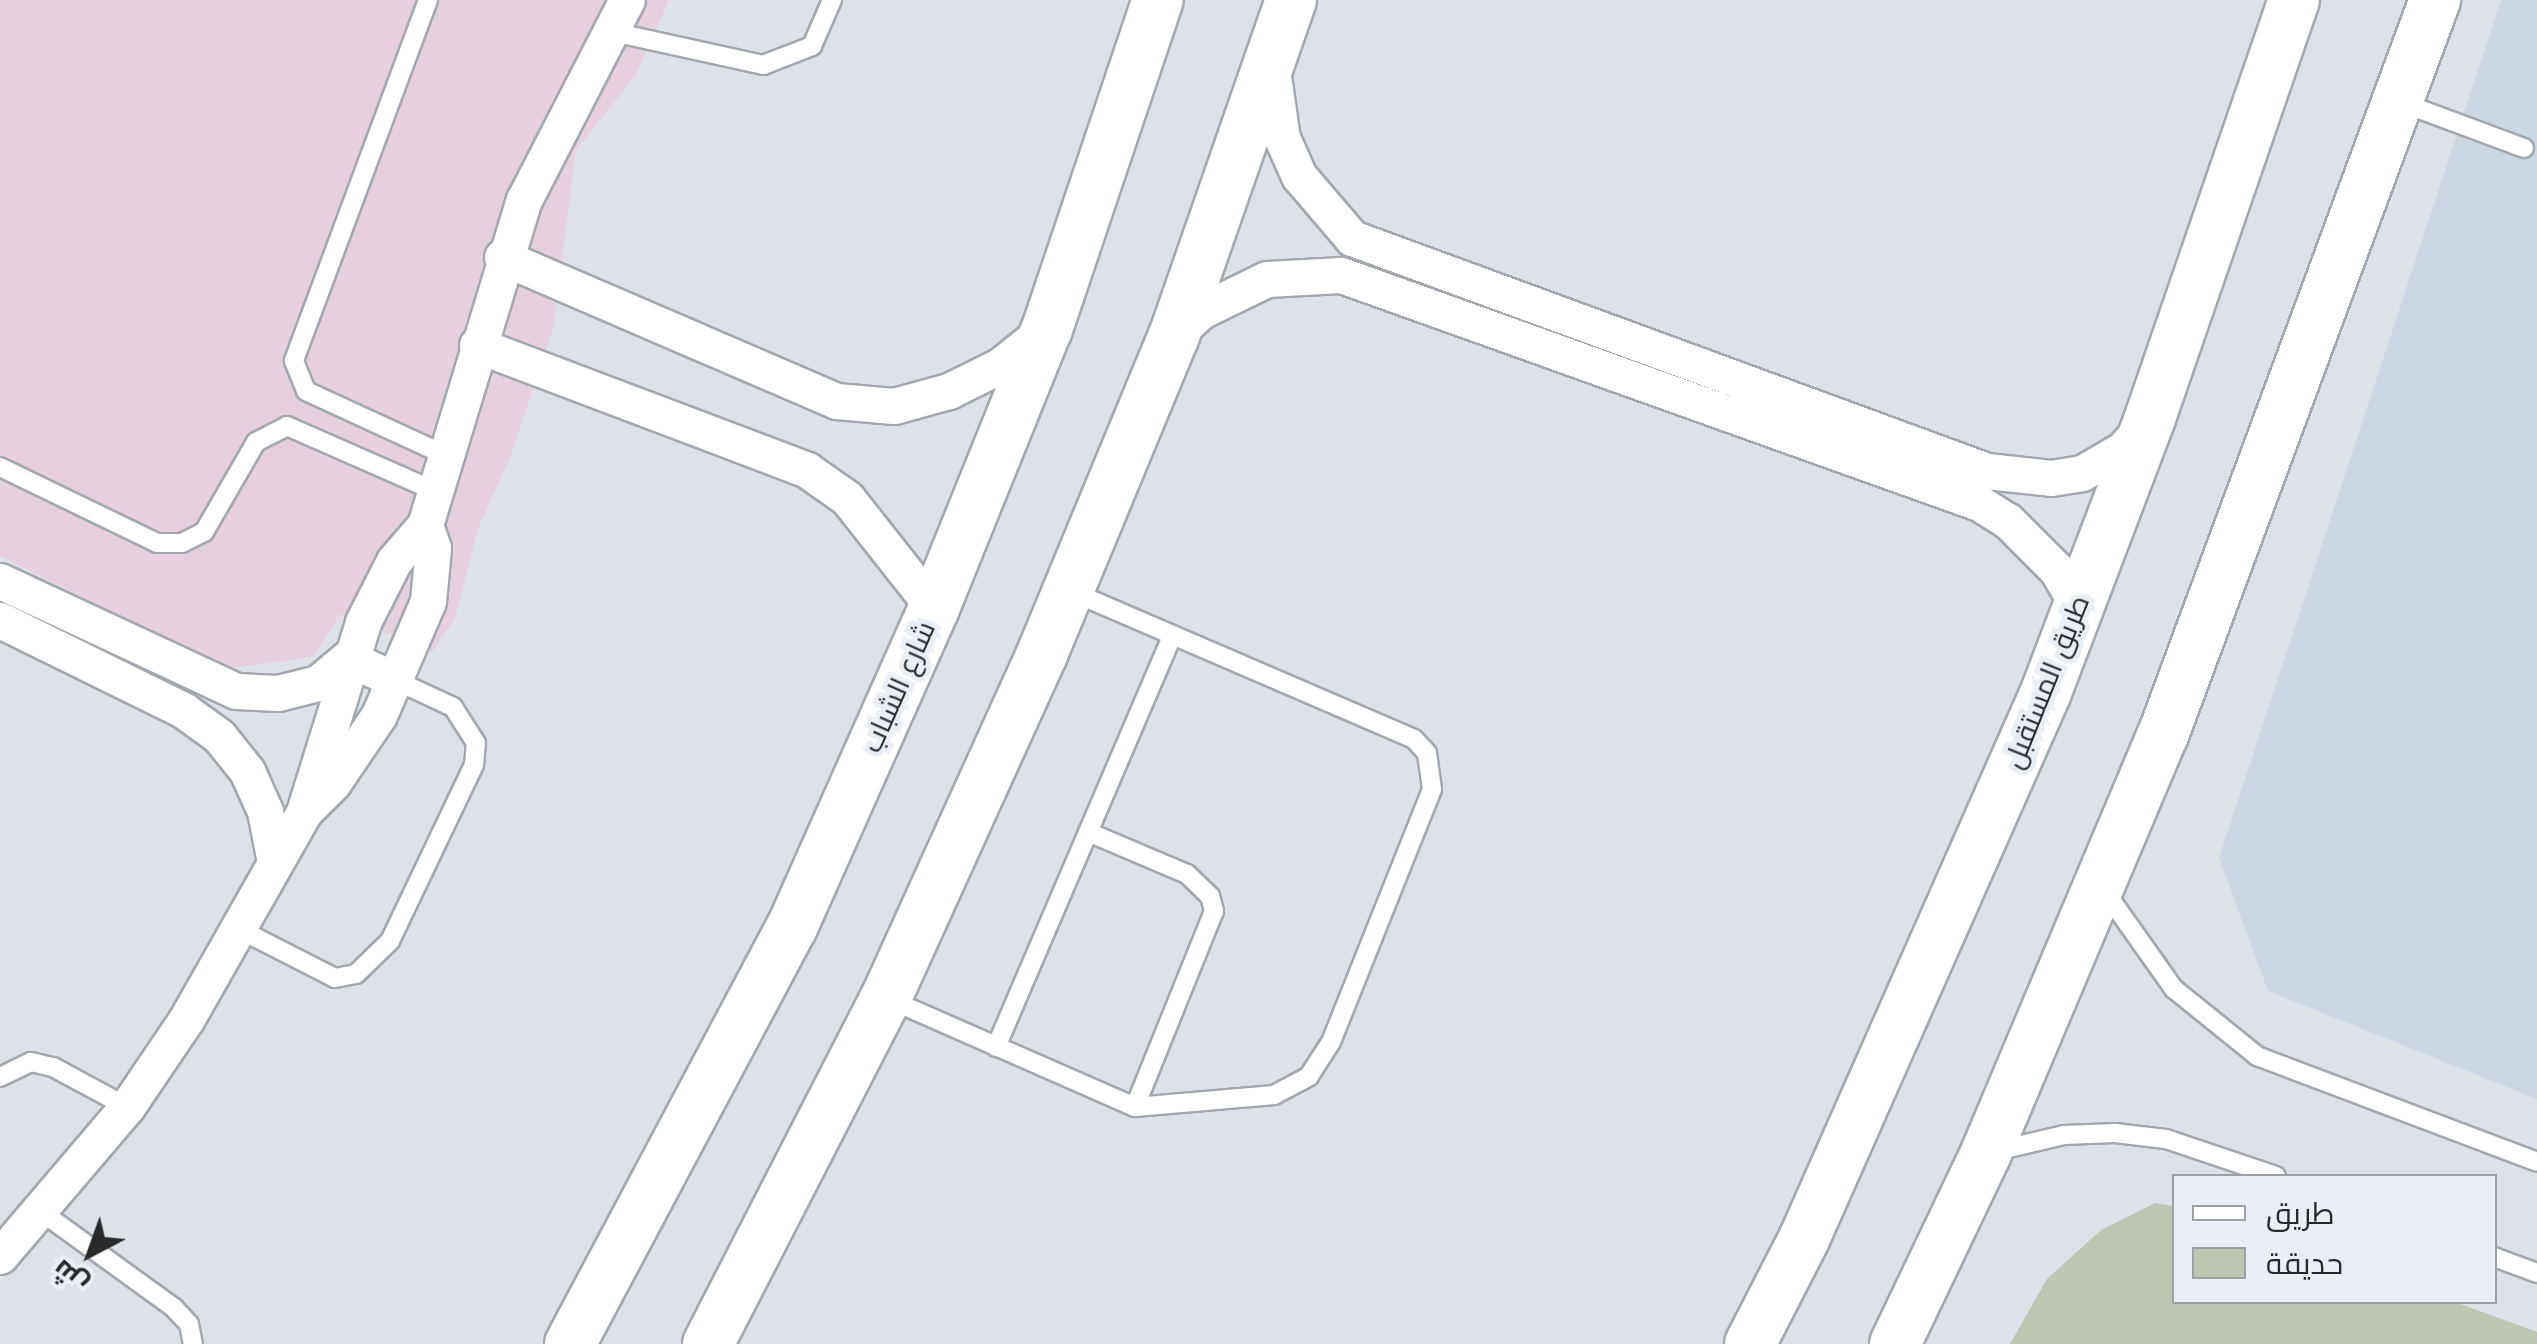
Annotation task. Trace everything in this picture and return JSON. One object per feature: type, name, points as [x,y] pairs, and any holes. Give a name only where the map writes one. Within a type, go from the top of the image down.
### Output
[{"type":"street","name":"شارع الشباب","points":[[570,1344],[792,926],[934,608],[1046,329],[1158,0]]},
{"type":"street","points":[[708,1344],[886,998],[1068,591],[1174,336],[1291,0]]},
{"type":"street","name":"طريق المستقبل","points":[[1750,1344],[1812,1220],[2072,624],[2150,418],[2294,0]]},
{"type":"street","points":[[1895,1344],[1986,1154],[2102,887],[2402,103],[2435,0]]},
{"type":"street","points":[[0,1256],[43,1213],[127,1107],[304,812],[348,658],[387,572],[431,509],[502,256],[549,144],[620,16]]},
{"type":"street","points":[[1272,56],[1273,98],[1288,150],[1323,210],[1352,238],[1987,471],[2050,478],[2082,473],[2123,449],[2150,418]]},
{"type":"street","points":[[502,256],[836,401],[894,406],[950,391],[1001,365],[1046,329]]},
{"type":"street","points":[[1174,336],[1201,311],[1268,279],[1341,276],[1978,504],[2008,521],[2056,570],[2074,600],[2072,624]]},
{"type":"street","points":[[476,345],[807,470],[870,523],[934,608]]},
{"type":"street","points":[[304,812],[333,783],[398,681],[428,601],[433,548],[431,509]]},
{"type":"street","points":[[0,581],[236,691],[278,693],[318,684],[348,658]]},
{"type":"street","points":[[0,620],[182,710],[219,736],[253,784],[275,862]]},
{"type":"street","points":[[348,658],[398,681]]},
{"type":"lane","points":[[428,0],[294,360],[306,391],[447,456]]},
{"type":"lane","points":[[620,16],[763,65],[812,46],[832,0]]},
{"type":"lane","points":[[2402,103],[2524,148]]},
{"type":"lane","points":[[0,467],[157,543],[182,543],[204,532],[256,442],[287,426],[431,509]]},
{"type":"lane","points":[[886,998],[1135,1107],[1274,1095],[1309,1076],[1331,1042],[1434,770],[1414,739],[1068,591]]},
{"type":"lane","points":[[996,1047],[1173,635]]},
{"type":"lane","points":[[237,928],[335,978],[366,967],[390,941],[474,765],[476,743],[453,707],[398,681]]},
{"type":"lane","points":[[1088,832],[1186,874],[1210,896],[1214,911],[1135,1107]]},
{"type":"lane","points":[[2102,887],[2174,989],[2258,1056],[2537,1162]]},
{"type":"lane","points":[[0,1077],[30,1062],[52,1067],[127,1107]]},
{"type":"lane","points":[[1986,1154],[2064,1134],[2115,1132],[2166,1139],[2270,1174]]},
{"type":"lane","points":[[43,1213],[174,1308],[189,1324],[194,1344]]},
{"type":"lane","points":[[2497,1258],[2537,1273]]},
{"type":"shaded area","points":[[0,0],[669,0],[636,75],[576,150],[553,328],[511,455],[478,529],[455,618],[432,652],[341,614],[312,657],[226,669],[0,556]]},
{"type":"shaded area","points":[[2501,0],[2537,0],[2537,1099],[2268,991],[2219,858]]},
{"type":"green space","points":[[2155,1203],[2172,1206],[2172,1304],[2460,1304],[2537,1332],[2537,1344],[2010,1344],[2047,1279],[2101,1230]]}]
